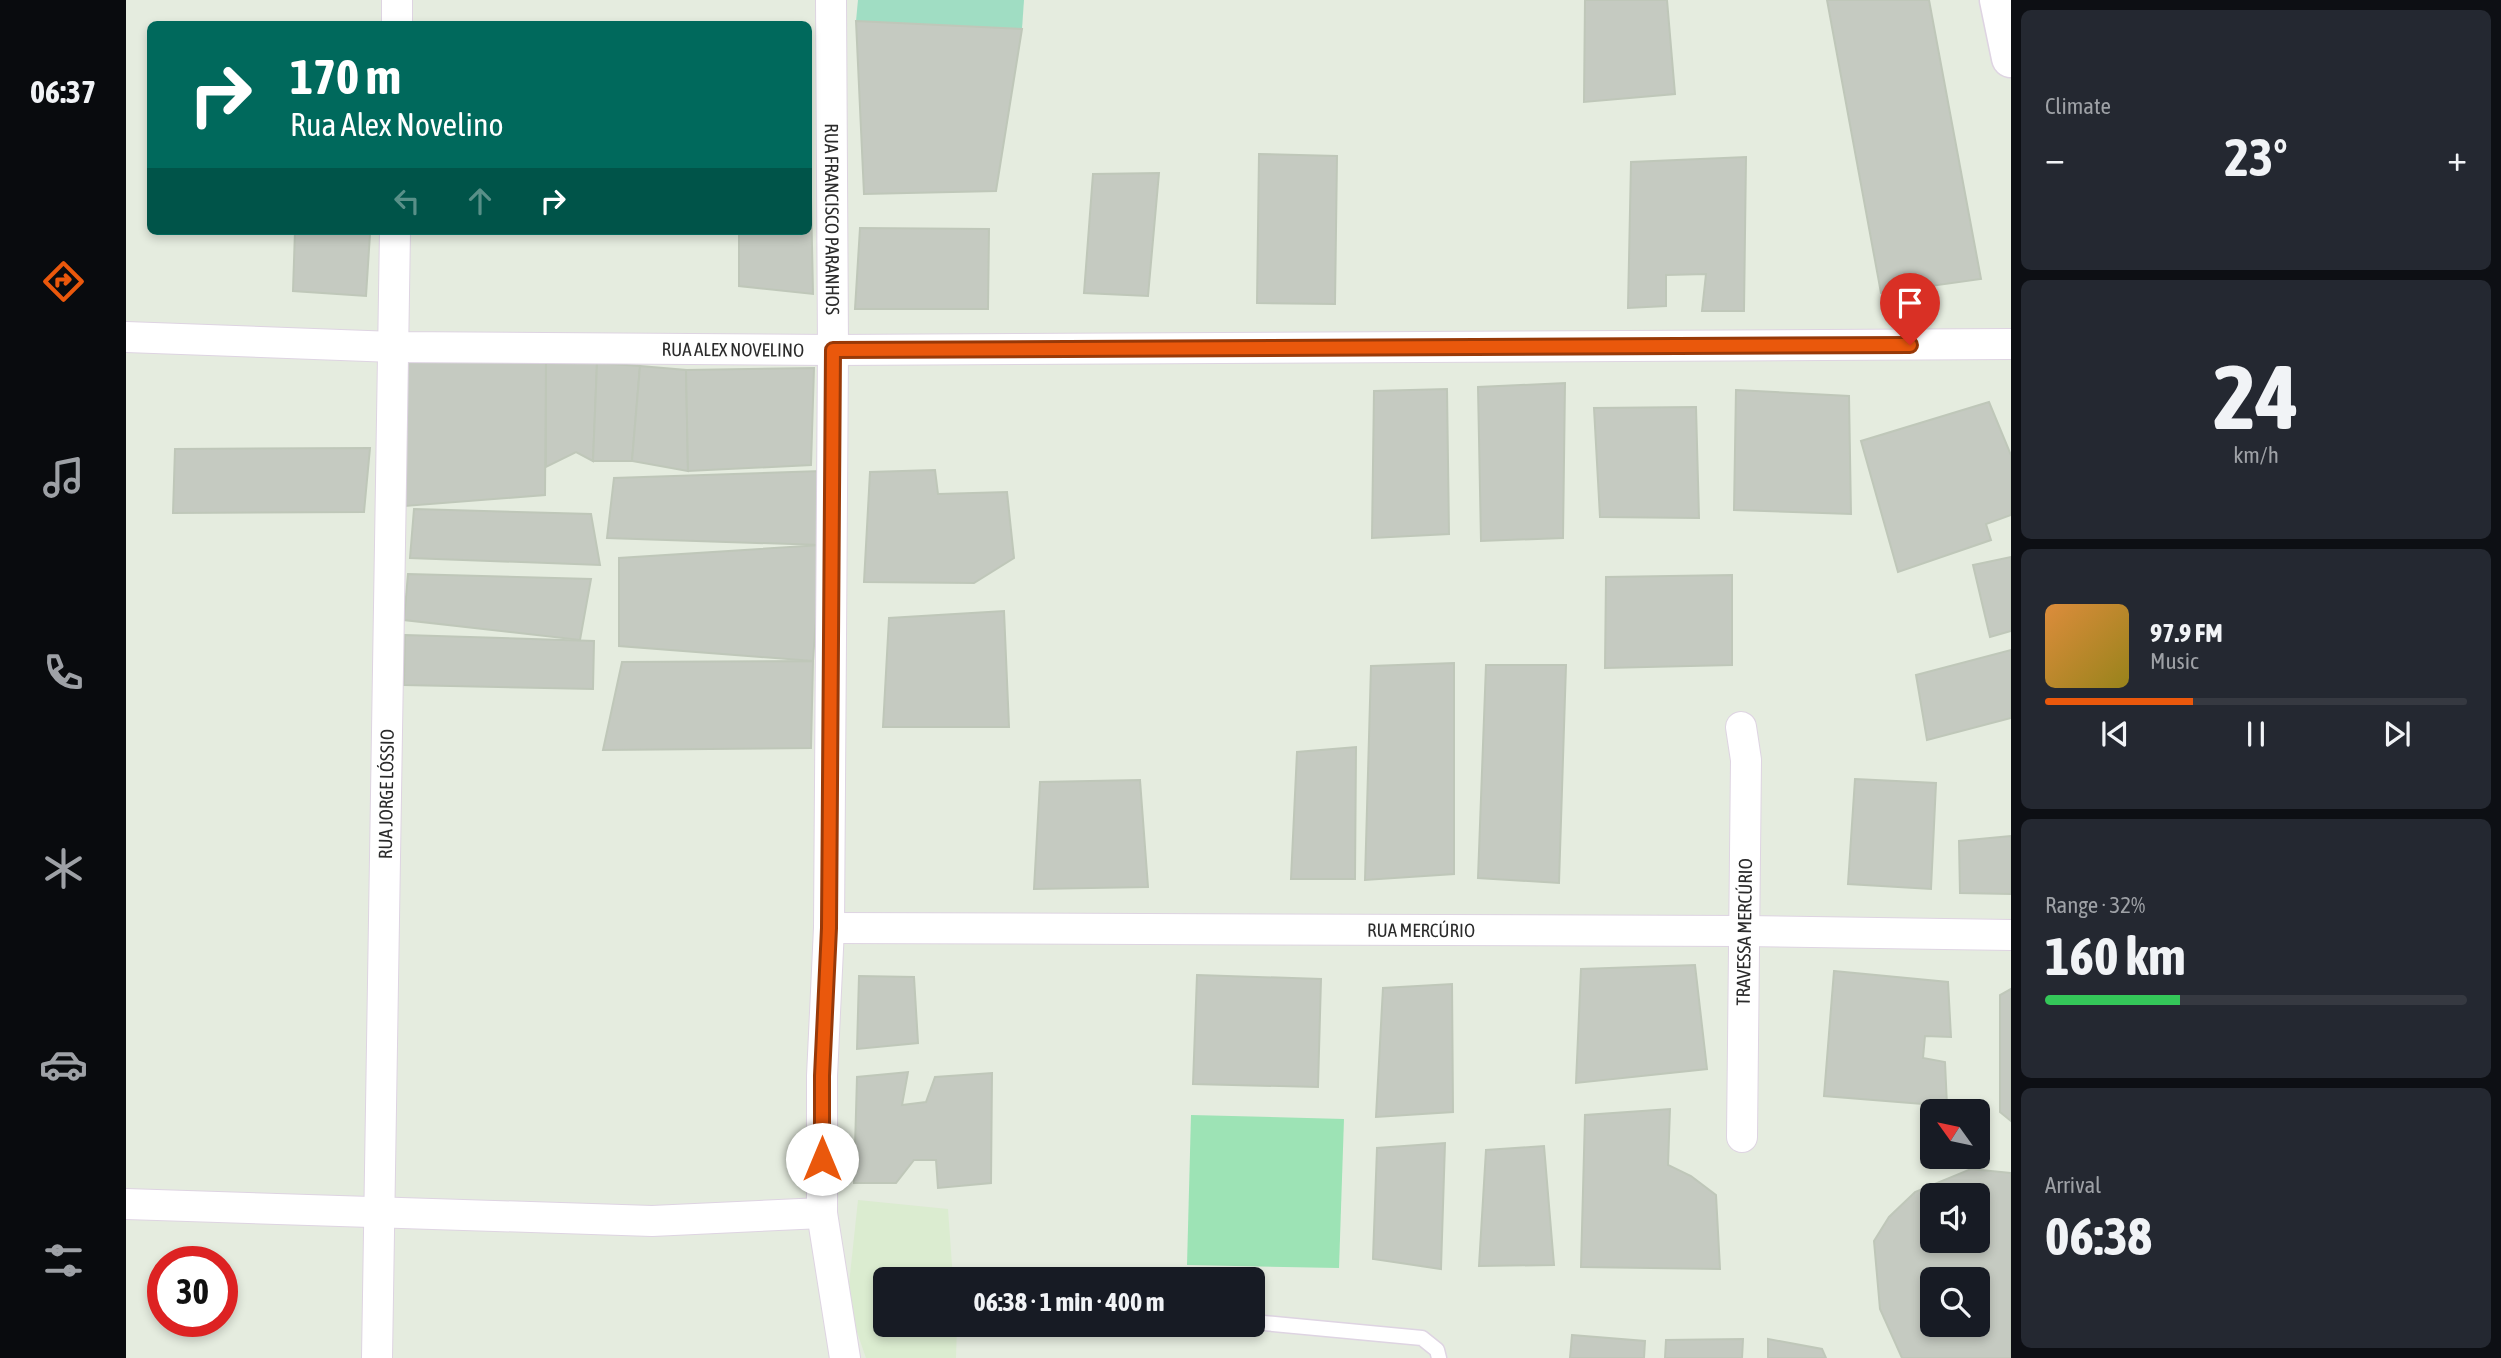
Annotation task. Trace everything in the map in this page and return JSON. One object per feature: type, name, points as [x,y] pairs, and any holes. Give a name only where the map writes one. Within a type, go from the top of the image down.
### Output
[{"type":"main road","points":[[1999,0],[2011,58]]},
{"type":"street","points":[[397,0],[397,21]]},
{"type":"street","name":"RUA FRANCISCO PARANHOS","points":[[831,0],[833,350],[829,928],[822,1076],[822,1213],[845,1358]]},
{"type":"street","name":"RUA JORGE LÓSSIO","points":[[377,1358],[395,235]]},
{"type":"street","name":"RUA ALEX NOVELINO","points":[[126,337],[394,347],[833,350],[2011,344]]},
{"type":"street","name":"TRAVESSA MERCÚRIO","points":[[1741,727],[1746,760],[1742,1137]]},
{"type":"street","name":"RUA MERCÚRIO","points":[[829,928],[1744,931],[2011,935]]},
{"type":"street","points":[[126,1204],[652,1221],[822,1213]]},
{"type":"lane","points":[[1265,1323],[1422,1338],[1437,1350],[1439,1358]]},
{"type":"shaded area","points":[[858,0],[1024,0],[1022,29],[856,21]]},
{"type":"shaded area","points":[[858,1200],[948,1209],[952,1267],[873,1267],[873,1337],[957,1337],[956,1358],[866,1358],[847,1303]]},
{"type":"green space","points":[[1191,1115],[1344,1119],[1339,1268],[1187,1265]]},
{"type":"building","points":[[1585,0],[1667,0],[1675,94],[1584,102]]},
{"type":"building","points":[[1827,0],[1929,0],[1981,279],[1881,293]]},
{"type":"building","points":[[856,21],[1022,29],[996,191],[864,194]]},
{"type":"building","points":[[1259,154],[1337,156],[1335,304],[1257,303]]},
{"type":"building","points":[[1746,157],[1744,311],[1702,311],[1706,274],[1666,275],[1666,306],[1628,308],[1631,162]]},
{"type":"building","points":[[1159,173],[1148,296],[1084,293],[1093,174]]},
{"type":"building","points":[[860,228],[989,229],[988,309],[855,309]]},
{"type":"building","points":[[295,235],[370,235],[366,296],[293,291]]},
{"type":"building","points":[[739,235],[812,235],[813,294],[739,286]]},
{"type":"building","points":[[404,355],[546,359],[545,495],[405,506]]},
{"type":"building","points":[[546,359],[597,363],[593,461],[576,452],[546,467]]},
{"type":"building","points":[[597,363],[640,366],[632,461],[593,461]]},
{"type":"building","points":[[640,366],[686,370],[688,471],[632,461]]},
{"type":"building","points":[[814,368],[811,465],[688,471],[686,370]]},
{"type":"building","points":[[1565,383],[1563,538],[1481,541],[1478,387]]},
{"type":"building","points":[[1447,389],[1449,534],[1372,538],[1374,391]]},
{"type":"building","points":[[1736,390],[1849,396],[1851,514],[1734,510]]},
{"type":"building","points":[[1989,402],[2011,455],[2011,515],[1986,524],[1991,540],[1898,572],[1861,441]]},
{"type":"building","points":[[1696,407],[1699,518],[1600,517],[1594,408]]},
{"type":"building","points":[[370,448],[364,512],[173,513],[175,449]]},
{"type":"building","points":[[935,470],[938,494],[1007,492],[1014,558],[974,583],[864,582],[870,472]]},
{"type":"building","points":[[821,471],[821,545],[607,538],[614,478]]},
{"type":"building","points":[[414,509],[591,514],[600,565],[410,558]]},
{"type":"building","points":[[821,545],[813,661],[619,646],[619,558]]},
{"type":"building","points":[[2011,557],[2011,631],[1990,637],[1973,565]]},
{"type":"building","points":[[408,574],[591,579],[580,640],[404,620]]},
{"type":"building","points":[[1732,575],[1732,665],[1605,668],[1606,577]]},
{"type":"building","points":[[1004,611],[1009,727],[883,727],[889,618]]},
{"type":"building","points":[[405,635],[594,641],[593,689],[404,685]]},
{"type":"building","points":[[2011,650],[2011,718],[1927,740],[1916,675]]},
{"type":"building","points":[[813,661],[811,748],[603,750],[622,662]]},
{"type":"building","points":[[1454,663],[1454,874],[1365,880],[1371,666]]},
{"type":"building","points":[[1486,665],[1566,665],[1559,883],[1478,878]]},
{"type":"building","points":[[1356,747],[1355,879],[1291,879],[1297,752]]},
{"type":"building","points":[[1855,779],[1936,783],[1931,889],[1848,884]]},
{"type":"building","points":[[1140,780],[1148,887],[1034,889],[1040,782]]},
{"type":"building","points":[[2011,836],[2011,894],[1960,893],[1959,841]]},
{"type":"building","points":[[1695,965],[1707,1069],[1576,1083],[1581,969]]},
{"type":"building","points":[[1834,971],[1948,982],[1951,1037],[1925,1036],[1923,1058],[1945,1062],[1947,1099],[1920,1099],[1920,1104],[1824,1096]]},
{"type":"building","points":[[1197,975],[1321,979],[1318,1087],[1193,1084]]},
{"type":"building","points":[[859,976],[914,977],[918,1043],[857,1049]]},
{"type":"building","points":[[1452,984],[1453,1112],[1376,1117],[1383,988]]},
{"type":"building","points":[[2011,989],[2011,1121],[2000,1112],[2000,995]]},
{"type":"building","points":[[908,1072],[902,1105],[926,1102],[935,1077],[992,1073],[991,1183],[938,1188],[936,1160],[914,1160],[896,1183],[854,1183],[857,1077]]},
{"type":"building","points":[[1670,1109],[1668,1165],[1691,1176],[1716,1195],[1720,1269],[1581,1267],[1585,1115]]},
{"type":"building","points":[[1445,1143],[1441,1269],[1373,1259],[1377,1148]]},
{"type":"building","points":[[1544,1146],[1554,1265],[1479,1266],[1486,1150]]},
{"type":"building","points":[[1971,1169],[2011,1173],[2011,1358],[1902,1358],[1880,1309],[1874,1241],[1889,1217],[1920,1190],[1920,1253],[1990,1253],[1990,1183],[1937,1183]]},
{"type":"building","points":[[1572,1335],[1645,1341],[1644,1358],[1570,1358]]},
{"type":"building","points":[[1743,1339],[1742,1358],[1665,1358],[1666,1340]]},
{"type":"building","points":[[1768,1339],[1822,1349],[1826,1358],[1768,1358]]},
{"type":"route","points":[[822,1159],[822,1076],[829,928],[833,350],[1910,345]]}]
